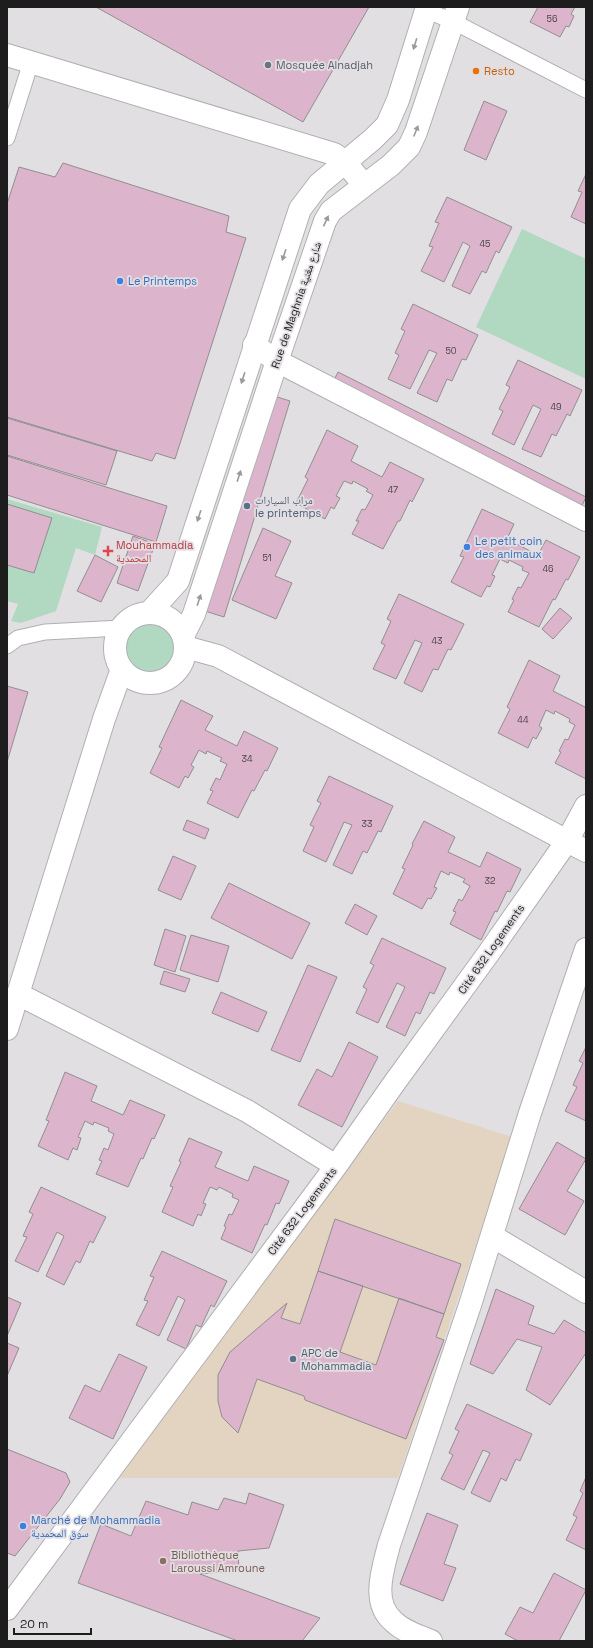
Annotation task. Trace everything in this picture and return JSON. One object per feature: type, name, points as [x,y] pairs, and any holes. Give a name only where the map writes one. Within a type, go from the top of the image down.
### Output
[{"type":"street","points":[[150,613],[178,581],[254,345],[300,209],[320,184],[374,139],[387,125],[398,100],[426,8]]},
{"type":"street","name":"Rue de Maghnia شارع مغنية","points":[[184,641],[325,221],[331,211],[392,165],[409,147],[416,132],[456,15]]},
{"type":"street","points":[[7,55],[334,154],[345,162],[364,185]]},
{"type":"street","points":[[254,345],[277,361],[586,520]]},
{"type":"street","points":[[150,613],[160,614],[170,619],[178,626],[184,641],[184,658],[179,668],[172,676],[162,682],[150,684],[140,682],[130,677],[116,660],[114,649],[116,638],[121,628],[128,620],[138,614],[150,613]]},
{"type":"street","points":[[184,641],[218,656],[586,851]]},
{"type":"street","points":[[7,1029],[104,719],[122,669]]},
{"type":"street","name":"Cité 632 Logements","points":[[7,1609],[336,1166],[567,841],[586,806]]},
{"type":"street","points":[[431,1641],[406,1631],[392,1621],[382,1607],[380,1590],[381,1576],[389,1545],[492,1236],[530,1114],[586,949]]},
{"type":"street","points":[[18,994],[247,1111],[336,1166]]},
{"type":"street","points":[[492,1236],[586,1292]]},
{"type":"lane","points":[[426,8],[456,15],[586,90]]},
{"type":"lane","points":[[7,138],[31,62]]},
{"type":"lane","points":[[7,646],[18,638],[45,632],[121,628]]},
{"type":"shaded area","points":[[398,1101],[512,1137],[398,1478],[119,1478]]},
{"type":"green space","points":[[522,229],[586,259],[586,379],[476,327]]},
{"type":"green space","points":[[7,499],[102,527],[95,555],[76,548],[56,611],[21,623],[11,621],[18,604],[7,601]]},
{"type":"green space","points":[[151,622],[161,624],[169,630],[175,638],[177,648],[175,658],[169,666],[161,672],[151,674],[141,672],[133,666],[127,658],[125,648],[127,638],[133,630],[141,624]]},
{"type":"building","name":"Mosquée Alnadjah","points":[[96,7],[369,7],[303,122]]},
{"type":"building","points":[[538,7],[575,7],[571,14],[574,16],[569,27],[566,26],[560,37],[530,22]]},
{"type":"building","points":[[484,101],[507,111],[486,160],[464,150]]},
{"type":"building","name":"Le Printemps","points":[[63,163],[229,216],[226,232],[246,238],[175,459],[156,453],[152,461],[7,417],[7,204],[19,167],[55,177]]},
{"type":"building","points":[[586,174],[586,224],[571,217],[582,192],[578,191]]},
{"type":"building","points":[[447,197],[512,227],[499,253],[496,251],[486,273],[482,271],[470,294],[452,286],[470,246],[463,242],[444,282],[421,271],[433,247],[429,246],[439,223],[435,222]]},
{"type":"building","points":[[413,304],[478,335],[466,360],[462,359],[452,381],[447,379],[437,402],[417,393],[437,353],[429,350],[410,389],[388,379],[399,355],[395,353],[405,331],[401,329]]},
{"type":"building","points":[[518,360],[582,390],[570,416],[567,414],[556,436],[552,434],[541,457],[522,449],[541,409],[533,405],[514,445],[492,434],[503,411],[499,409],[510,387],[506,385]]},
{"type":"building","points":[[338,372],[586,497],[581,508],[333,382]]},
{"type":"building","name":"مراب السيارات le printemps","points":[[271,395],[290,401],[224,617],[205,611]]},
{"type":"building","points":[[7,418],[117,451],[106,485],[7,455]]},
{"type":"building","points":[[327,430],[358,446],[351,461],[382,477],[390,462],[424,479],[412,502],[410,500],[400,521],[398,521],[383,549],[352,534],[359,521],[356,521],[362,509],[365,510],[373,495],[366,491],[368,489],[353,481],[352,484],[344,481],[336,496],[340,498],[334,509],[331,507],[325,519],[296,503],[308,479],[305,477]]},
{"type":"building","points":[[7,456],[167,506],[156,542],[7,495]]},
{"type":"building","points":[[7,504],[52,518],[34,573],[7,565]]},
{"type":"building","points":[[482,509],[514,524],[507,539],[538,555],[546,540],[580,557],[568,580],[566,579],[555,600],[553,599],[539,627],[508,612],[518,587],[521,588],[529,573],[522,570],[523,567],[509,560],[508,563],[500,559],[492,575],[495,576],[490,587],[487,586],[481,597],[451,582],[464,557],[460,556]]},
{"type":"building","points":[[263,528],[291,541],[275,576],[292,583],[276,619],[232,600]]},
{"type":"building","points":[[133,536],[155,544],[138,591],[117,583]]},
{"type":"building","points":[[95,555],[118,567],[101,602],[77,591]]},
{"type":"building","points":[[399,594],[464,624],[451,650],[448,649],[438,670],[433,669],[422,692],[404,683],[422,643],[415,640],[396,679],[373,669],[385,645],[381,643],[391,621],[387,619]]},
{"type":"building","points":[[560,608],[572,618],[553,639],[542,629]]},
{"type":"building","points":[[529,660],[560,676],[553,691],[585,707],[586,704],[586,779],[555,763],[561,752],[559,751],[565,739],[568,740],[575,725],[569,722],[570,719],[555,711],[554,714],[546,710],[539,726],[542,728],[536,739],[533,737],[528,748],[498,733],[510,709],[507,707]]},
{"type":"building","points":[[7,686],[28,692],[7,762]]},
{"type":"building","points":[[181,700],[213,716],[205,730],[237,746],[244,731],[278,748],[267,771],[265,770],[254,791],[252,790],[238,818],[207,803],[213,791],[210,790],[216,778],[220,780],[227,764],[220,761],[222,758],[207,751],[206,754],[199,750],[191,765],[194,767],[188,778],[185,776],[179,788],[150,773],[162,748],[159,747]]},
{"type":"building","points":[[329,776],[393,806],[381,832],[378,831],[367,853],[363,851],[352,874],[333,865],[352,825],[344,822],[326,862],[303,851],[314,827],[310,825],[321,803],[317,801]]},
{"type":"building","points":[[187,820],[209,829],[205,839],[183,830]]},
{"type":"building","points":[[424,821],[455,837],[448,852],[480,867],[487,852],[521,869],[510,892],[507,891],[497,912],[495,911],[481,940],[450,924],[456,912],[453,911],[459,899],[462,901],[470,886],[463,882],[465,879],[450,872],[449,875],[441,871],[434,887],[437,888],[431,899],[428,898],[422,909],[393,894],[405,869],[402,868],[413,845],[412,844]]},
{"type":"building","points":[[173,856],[196,866],[181,900],[158,890]]},
{"type":"building","points":[[229,883],[310,923],[292,959],[211,918]]},
{"type":"building","points":[[355,904],[377,916],[367,935],[345,923]]},
{"type":"building","points":[[165,929],[186,936],[175,972],[154,965]]},
{"type":"building","points":[[191,935],[229,946],[218,982],[180,970]]},
{"type":"building","points":[[382,938],[446,968],[434,994],[430,992],[420,1014],[416,1012],[405,1036],[386,1027],[405,987],[397,983],[378,1023],[356,1013],[367,989],[363,987],[374,965],[370,963]]},
{"type":"building","points":[[308,965],[337,977],[300,1062],[271,1050]]},
{"type":"building","points":[[164,971],[190,979],[185,992],[160,984]]},
{"type":"building","points":[[221,992],[267,1012],[258,1032],[212,1013]]},
{"type":"building","points":[[349,1042],[378,1057],[342,1127],[298,1105],[317,1069],[332,1077]]},
{"type":"building","points":[[586,1047],[586,1121],[565,1111],[577,1087],[573,1085],[583,1063],[579,1061]]},
{"type":"building","points":[[65,1072],[97,1086],[91,1101],[123,1115],[130,1100],[165,1115],[154,1139],[152,1138],[143,1159],[141,1158],[128,1187],[96,1174],[102,1161],[99,1160],[104,1148],[108,1150],[114,1134],[108,1131],[109,1128],[94,1122],[93,1125],[85,1121],[78,1137],[81,1138],[77,1150],[73,1148],[68,1160],[38,1146],[49,1121],[46,1120]]},
{"type":"building","points":[[189,1138],[222,1152],[215,1167],[248,1181],[254,1166],[289,1181],[279,1204],[276,1203],[267,1225],[265,1224],[252,1253],[221,1239],[229,1214],[232,1215],[239,1200],[232,1197],[233,1194],[219,1187],[217,1190],[210,1187],[203,1203],[206,1204],[201,1216],[198,1214],[193,1226],[162,1212],[173,1187],[170,1186],[181,1162],[179,1161]]},
{"type":"building","points":[[557,1142],[586,1159],[567,1191],[584,1201],[565,1235],[519,1209]]},
{"type":"building","points":[[41,1187],[106,1217],[93,1243],[90,1241],[80,1263],[76,1261],[64,1285],[46,1276],[64,1236],[57,1232],[38,1272],[15,1261],[27,1237],[23,1236],[33,1214],[29,1212]]},
{"type":"building","points":[[335,1219],[461,1264],[444,1314],[318,1271]]},
{"type":"building","points":[[162,1251],[227,1281],[214,1307],[211,1305],[201,1327],[196,1325],[186,1349],[167,1340],[185,1300],[178,1296],[159,1336],[136,1325],[148,1301],[144,1300],[154,1277],[150,1276]]},
{"type":"building","name":"APC de Mohammadia","points":[[318,1271],[363,1286],[340,1352],[376,1365],[399,1298],[444,1314],[436,1337],[444,1340],[406,1439],[305,1400],[304,1396],[257,1379],[238,1433],[222,1417],[218,1401],[218,1375],[230,1352],[287,1303],[281,1318],[300,1324]]},
{"type":"building","points":[[496,1289],[534,1306],[528,1324],[554,1334],[564,1320],[586,1333],[586,1353],[550,1405],[526,1390],[542,1347],[517,1339],[493,1374],[470,1364]]},
{"type":"building","points":[[7,1297],[21,1303],[7,1336]]},
{"type":"building","points":[[7,1343],[19,1348],[7,1376]]},
{"type":"building","points":[[119,1354],[147,1367],[113,1439],[69,1418],[85,1385],[100,1392]]},
{"type":"building","points":[[467,1404],[532,1434],[520,1461],[516,1459],[506,1481],[501,1478],[490,1502],[471,1493],[490,1453],[483,1450],[464,1490],[441,1479],[453,1455],[449,1453],[459,1431],[455,1429]]},
{"type":"building","name":"Marché de Mohammadia سوق المحمدية","points":[[7,1449],[66,1473],[70,1482],[60,1499],[15,1556],[7,1553]]},
{"type":"building","points":[[586,1477],[586,1550],[566,1540],[577,1517],[573,1515],[583,1493],[580,1491]]},
{"type":"building","name":"Bibliothèque Laroussi Amroune","points":[[249,1493],[284,1505],[269,1548],[238,1551],[239,1570],[200,1574],[320,1618],[302,1641],[238,1641],[78,1583],[101,1524],[131,1536],[146,1501],[188,1515],[192,1502],[218,1510],[224,1498],[246,1504]]},
{"type":"building","points":[[427,1513],[458,1525],[444,1564],[456,1568],[443,1601],[400,1584]]},
{"type":"building","points":[[554,1573],[586,1590],[559,1641],[518,1641],[505,1634],[520,1607],[533,1613]]},
{"type":"place","name":"Mosquée Alnadjah","points":[[268,65]]},
{"type":"place","name":"Resto","points":[[476,71]]},
{"type":"place","name":"Le Printemps","points":[[120,281]]},
{"type":"place","name":"مراب السيارات le printemps","points":[[247,506]]},
{"type":"place","name":"Le petit coin des animaux","points":[[467,547]]},
{"type":"place","name":"Mouhammadia المحمدية","points":[[108,551]]},
{"type":"place","name":"APC de Mohammadia","points":[[293,1359]]},
{"type":"place","name":"Marché de Mohammadia سوق المحمدية","points":[[23,1526]]},
{"type":"place","name":"Bibliothèque Laroussi Amroune","points":[[163,1561]]}]
